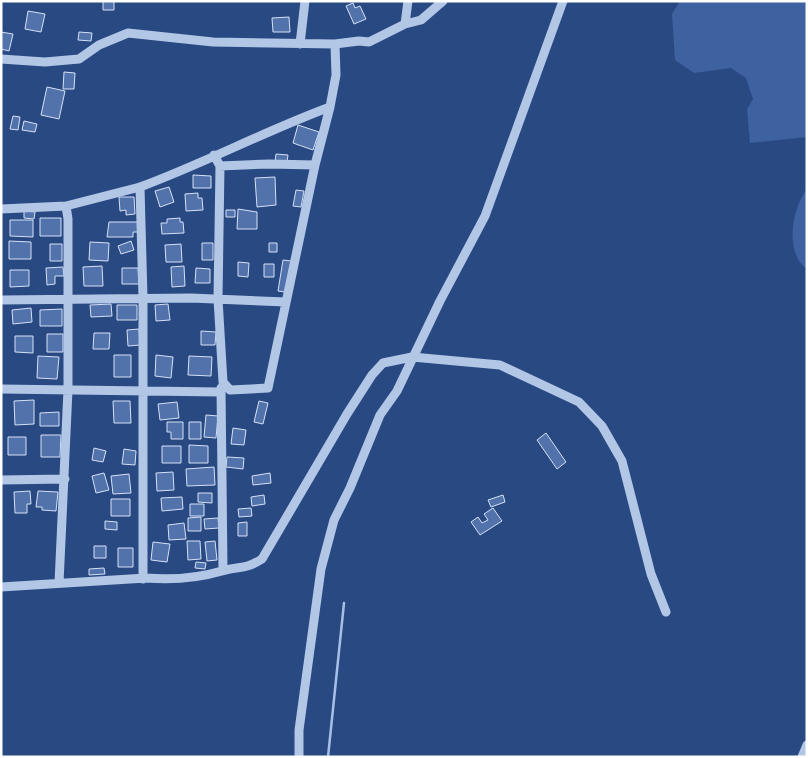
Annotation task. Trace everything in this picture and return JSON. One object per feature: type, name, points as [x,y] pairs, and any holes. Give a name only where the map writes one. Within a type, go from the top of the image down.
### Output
[{"type":"street","points":[[300,44],[305,1]]},
{"type":"street","points":[[405,24],[408,1]]},
{"type":"street","points":[[1,59],[45,62],[79,59],[99,46],[128,33],[213,42],[300,44],[369,42],[405,24],[421,20],[443,1]]},
{"type":"street","points":[[298,757],[301,711],[320,569],[334,520],[350,488],[376,422],[397,391],[412,357],[485,216],[563,1]]},
{"type":"street","points":[[223,382],[230,390],[268,388],[315,165],[330,107],[336,75],[335,44]]},
{"type":"street","points":[[1,209],[66,206],[133,187],[140,187],[173,175],[277,126],[330,107]]},
{"type":"street","points":[[214,155],[220,166],[218,299],[223,382],[220,392],[223,570]]},
{"type":"street","points":[[220,166],[315,165]]},
{"type":"street","points":[[140,187],[144,298],[143,579]]},
{"type":"street","points":[[59,583],[68,390],[69,298],[68,218],[66,206]]},
{"type":"street","points":[[1,300],[144,298],[286,302]]},
{"type":"street","points":[[1,587],[215,574],[223,570],[243,569],[262,559],[372,375],[383,363],[412,357],[500,365],[578,402],[602,426],[622,461],[652,574],[666,612]]},
{"type":"street","points":[[1,389],[220,392]]},
{"type":"street","points":[[1,480],[65,479]]},
{"type":"street","points":[[802,757],[807,745]]},
{"type":"shaded area","points":[[680,1],[807,1],[807,137],[750,143],[747,109],[753,99],[746,78],[731,68],[694,73],[675,60],[672,14]]},
{"type":"shaded area","points":[[807,189],[807,269],[800,262],[795,252],[793,230],[797,207]]},
{"type":"building","points":[[103,1],[114,1],[114,10],[103,10]]},
{"type":"building","points":[[353,3],[355,8],[360,6],[366,19],[354,24],[346,6]]},
{"type":"building","points":[[28,11],[45,14],[41,32],[25,29]]},
{"type":"building","points":[[289,17],[290,32],[273,32],[272,18]]},
{"type":"building","points":[[1,32],[13,34],[9,51],[1,49]]},
{"type":"building","points":[[79,32],[92,33],[91,41],[78,40]]},
{"type":"building","points":[[64,72],[75,73],[74,89],[63,89]]},
{"type":"building","points":[[47,87],[65,91],[59,119],[41,115]]},
{"type":"building","points":[[13,116],[20,117],[18,130],[10,129]]},
{"type":"building","points":[[24,121],[37,124],[35,132],[22,130]]},
{"type":"building","points":[[298,125],[319,132],[313,150],[293,143]]},
{"type":"building","points":[[276,154],[288,155],[287,162],[275,162]]},
{"type":"building","points":[[193,175],[211,176],[211,188],[193,188]]},
{"type":"building","points":[[275,177],[276,205],[257,207],[255,178]]},
{"type":"building","points":[[169,187],[174,202],[160,207],[155,191]]},
{"type":"building","points":[[296,190],[304,191],[301,207],[293,206]]},
{"type":"building","points":[[198,193],[198,198],[202,198],[203,210],[186,211],[185,194]]},
{"type":"building","points":[[119,197],[134,197],[135,214],[126,215],[126,210],[120,211]]},
{"type":"building","points":[[238,209],[257,212],[257,229],[237,229]]},
{"type":"building","points":[[226,210],[235,210],[235,217],[226,217]]},
{"type":"building","points":[[24,211],[35,212],[34,219],[24,218]]},
{"type":"building","points":[[40,218],[61,218],[61,236],[40,236]]},
{"type":"building","points":[[180,218],[180,222],[183,222],[184,233],[162,234],[161,223],[167,223],[167,219]]},
{"type":"building","points":[[10,220],[33,220],[33,237],[10,236]]},
{"type":"building","points":[[109,222],[139,222],[140,232],[133,232],[133,237],[107,237]]},
{"type":"building","points":[[9,241],[31,242],[31,259],[9,259]]},
{"type":"building","points":[[131,241],[134,250],[121,254],[118,246]]},
{"type":"building","points":[[90,242],[109,243],[108,261],[89,260]]},
{"type":"building","points":[[202,243],[213,243],[213,260],[202,260]]},
{"type":"building","points":[[269,243],[277,243],[277,252],[269,252]]},
{"type":"building","points":[[50,244],[62,244],[62,261],[50,261]]},
{"type":"building","points":[[181,244],[182,262],[166,262],[165,245]]},
{"type":"building","points":[[283,260],[291,261],[285,292],[278,291]]},
{"type":"building","points":[[238,262],[249,263],[248,277],[238,276]]},
{"type":"building","points":[[264,264],[274,264],[274,277],[264,277]]},
{"type":"building","points":[[102,266],[103,286],[84,286],[83,267]]},
{"type":"building","points":[[184,266],[185,286],[172,287],[171,267]]},
{"type":"building","points":[[63,267],[64,276],[55,276],[55,284],[47,285],[46,268]]},
{"type":"building","points":[[122,268],[138,268],[139,284],[122,284]]},
{"type":"building","points":[[196,268],[210,269],[210,283],[195,283]]},
{"type":"building","points":[[10,270],[29,270],[29,286],[10,287]]},
{"type":"building","points":[[111,304],[112,316],[91,317],[90,305]]},
{"type":"building","points":[[168,304],[170,320],[156,321],[155,305]]},
{"type":"building","points":[[117,305],[137,305],[137,320],[117,320]]},
{"type":"building","points":[[31,308],[32,322],[13,324],[12,310]]},
{"type":"building","points":[[62,309],[62,326],[40,326],[40,310]]},
{"type":"building","points":[[139,329],[140,345],[128,346],[127,330]]},
{"type":"building","points":[[201,331],[216,332],[215,345],[201,345]]},
{"type":"building","points":[[94,333],[110,333],[109,349],[93,349]]},
{"type":"building","points":[[47,334],[63,334],[63,352],[47,352]]},
{"type":"building","points":[[15,336],[33,336],[33,353],[15,352]]},
{"type":"building","points":[[114,355],[131,355],[131,377],[114,377]]},
{"type":"building","points":[[156,355],[173,357],[171,378],[155,376]]},
{"type":"building","points":[[38,356],[59,357],[57,379],[37,378]]},
{"type":"building","points":[[189,356],[212,357],[211,376],[188,375]]},
{"type":"building","points":[[34,400],[34,424],[15,425],[14,401]]},
{"type":"building","points":[[113,401],[130,401],[131,423],[114,423]]},
{"type":"building","points":[[259,401],[268,403],[263,424],[254,422]]},
{"type":"building","points":[[177,402],[179,418],[160,420],[158,404]]},
{"type":"building","points":[[59,412],[59,426],[40,426],[40,413]]},
{"type":"building","points":[[206,415],[218,416],[216,438],[204,437]]},
{"type":"building","points":[[167,422],[183,422],[183,439],[171,439],[171,432],[167,432]]},
{"type":"building","points":[[189,422],[201,422],[201,439],[189,439]]},
{"type":"building","points":[[233,428],[246,430],[244,445],[231,444]]},
{"type":"building","points":[[546,433],[566,462],[557,469],[537,440]]},
{"type":"building","points":[[41,435],[61,435],[60,457],[41,457]]},
{"type":"building","points":[[8,437],[26,437],[26,455],[8,455]]},
{"type":"building","points":[[189,445],[208,446],[208,463],[189,463]]},
{"type":"building","points":[[162,446],[181,446],[181,463],[162,463]]},
{"type":"building","points":[[94,448],[106,451],[103,462],[92,460]]},
{"type":"building","points":[[124,449],[136,451],[135,465],[122,464]]},
{"type":"building","points":[[227,457],[244,458],[243,469],[226,467]]},
{"type":"building","points":[[214,467],[215,485],[187,486],[186,469]]},
{"type":"building","points":[[173,472],[174,490],[157,491],[156,473]]},
{"type":"building","points":[[104,473],[109,490],[96,493],[92,476]]},
{"type":"building","points":[[270,473],[271,483],[253,485],[252,476]]},
{"type":"building","points":[[129,474],[131,493],[113,494],[111,476]]},
{"type":"building","points":[[30,491],[31,504],[27,504],[27,513],[15,513],[14,492]]},
{"type":"building","points":[[38,491],[58,492],[56,511],[42,510],[42,507],[36,507]]},
{"type":"building","points":[[198,493],[212,493],[212,503],[198,502]]},
{"type":"building","points":[[264,495],[265,504],[252,506],[251,497]]},
{"type":"building","points":[[503,495],[505,502],[491,507],[488,500]]},
{"type":"building","points":[[182,497],[183,509],[162,511],[161,498]]},
{"type":"building","points":[[111,499],[130,499],[130,516],[111,516]]},
{"type":"building","points":[[190,504],[204,504],[204,516],[190,516]]},
{"type":"building","points":[[251,508],[252,516],[239,517],[238,509]]},
{"type":"building","points":[[493,508],[502,521],[480,535],[471,522],[478,517],[482,523],[488,520],[484,514]]},
{"type":"building","points":[[201,517],[201,531],[188,531],[188,518]]},
{"type":"building","points":[[218,518],[219,528],[205,529],[204,519]]},
{"type":"building","points":[[105,521],[117,522],[117,530],[105,529]]},
{"type":"building","points":[[247,522],[247,536],[238,536],[238,523]]},
{"type":"building","points":[[184,523],[186,539],[169,540],[168,525]]},
{"type":"building","points":[[187,541],[200,541],[201,559],[188,560]]},
{"type":"building","points":[[215,541],[217,560],[207,561],[205,542]]},
{"type":"building","points":[[153,542],[170,544],[167,562],[151,560]]},
{"type":"building","points":[[94,546],[106,546],[106,558],[94,558]]},
{"type":"building","points":[[118,548],[133,548],[133,567],[118,567]]},
{"type":"building","points":[[196,562],[206,563],[205,569],[195,568]]},
{"type":"building","points":[[104,568],[105,574],[89,575],[89,569]]},
{"type":"waterway","points":[[328,757],[344,603]]}]
